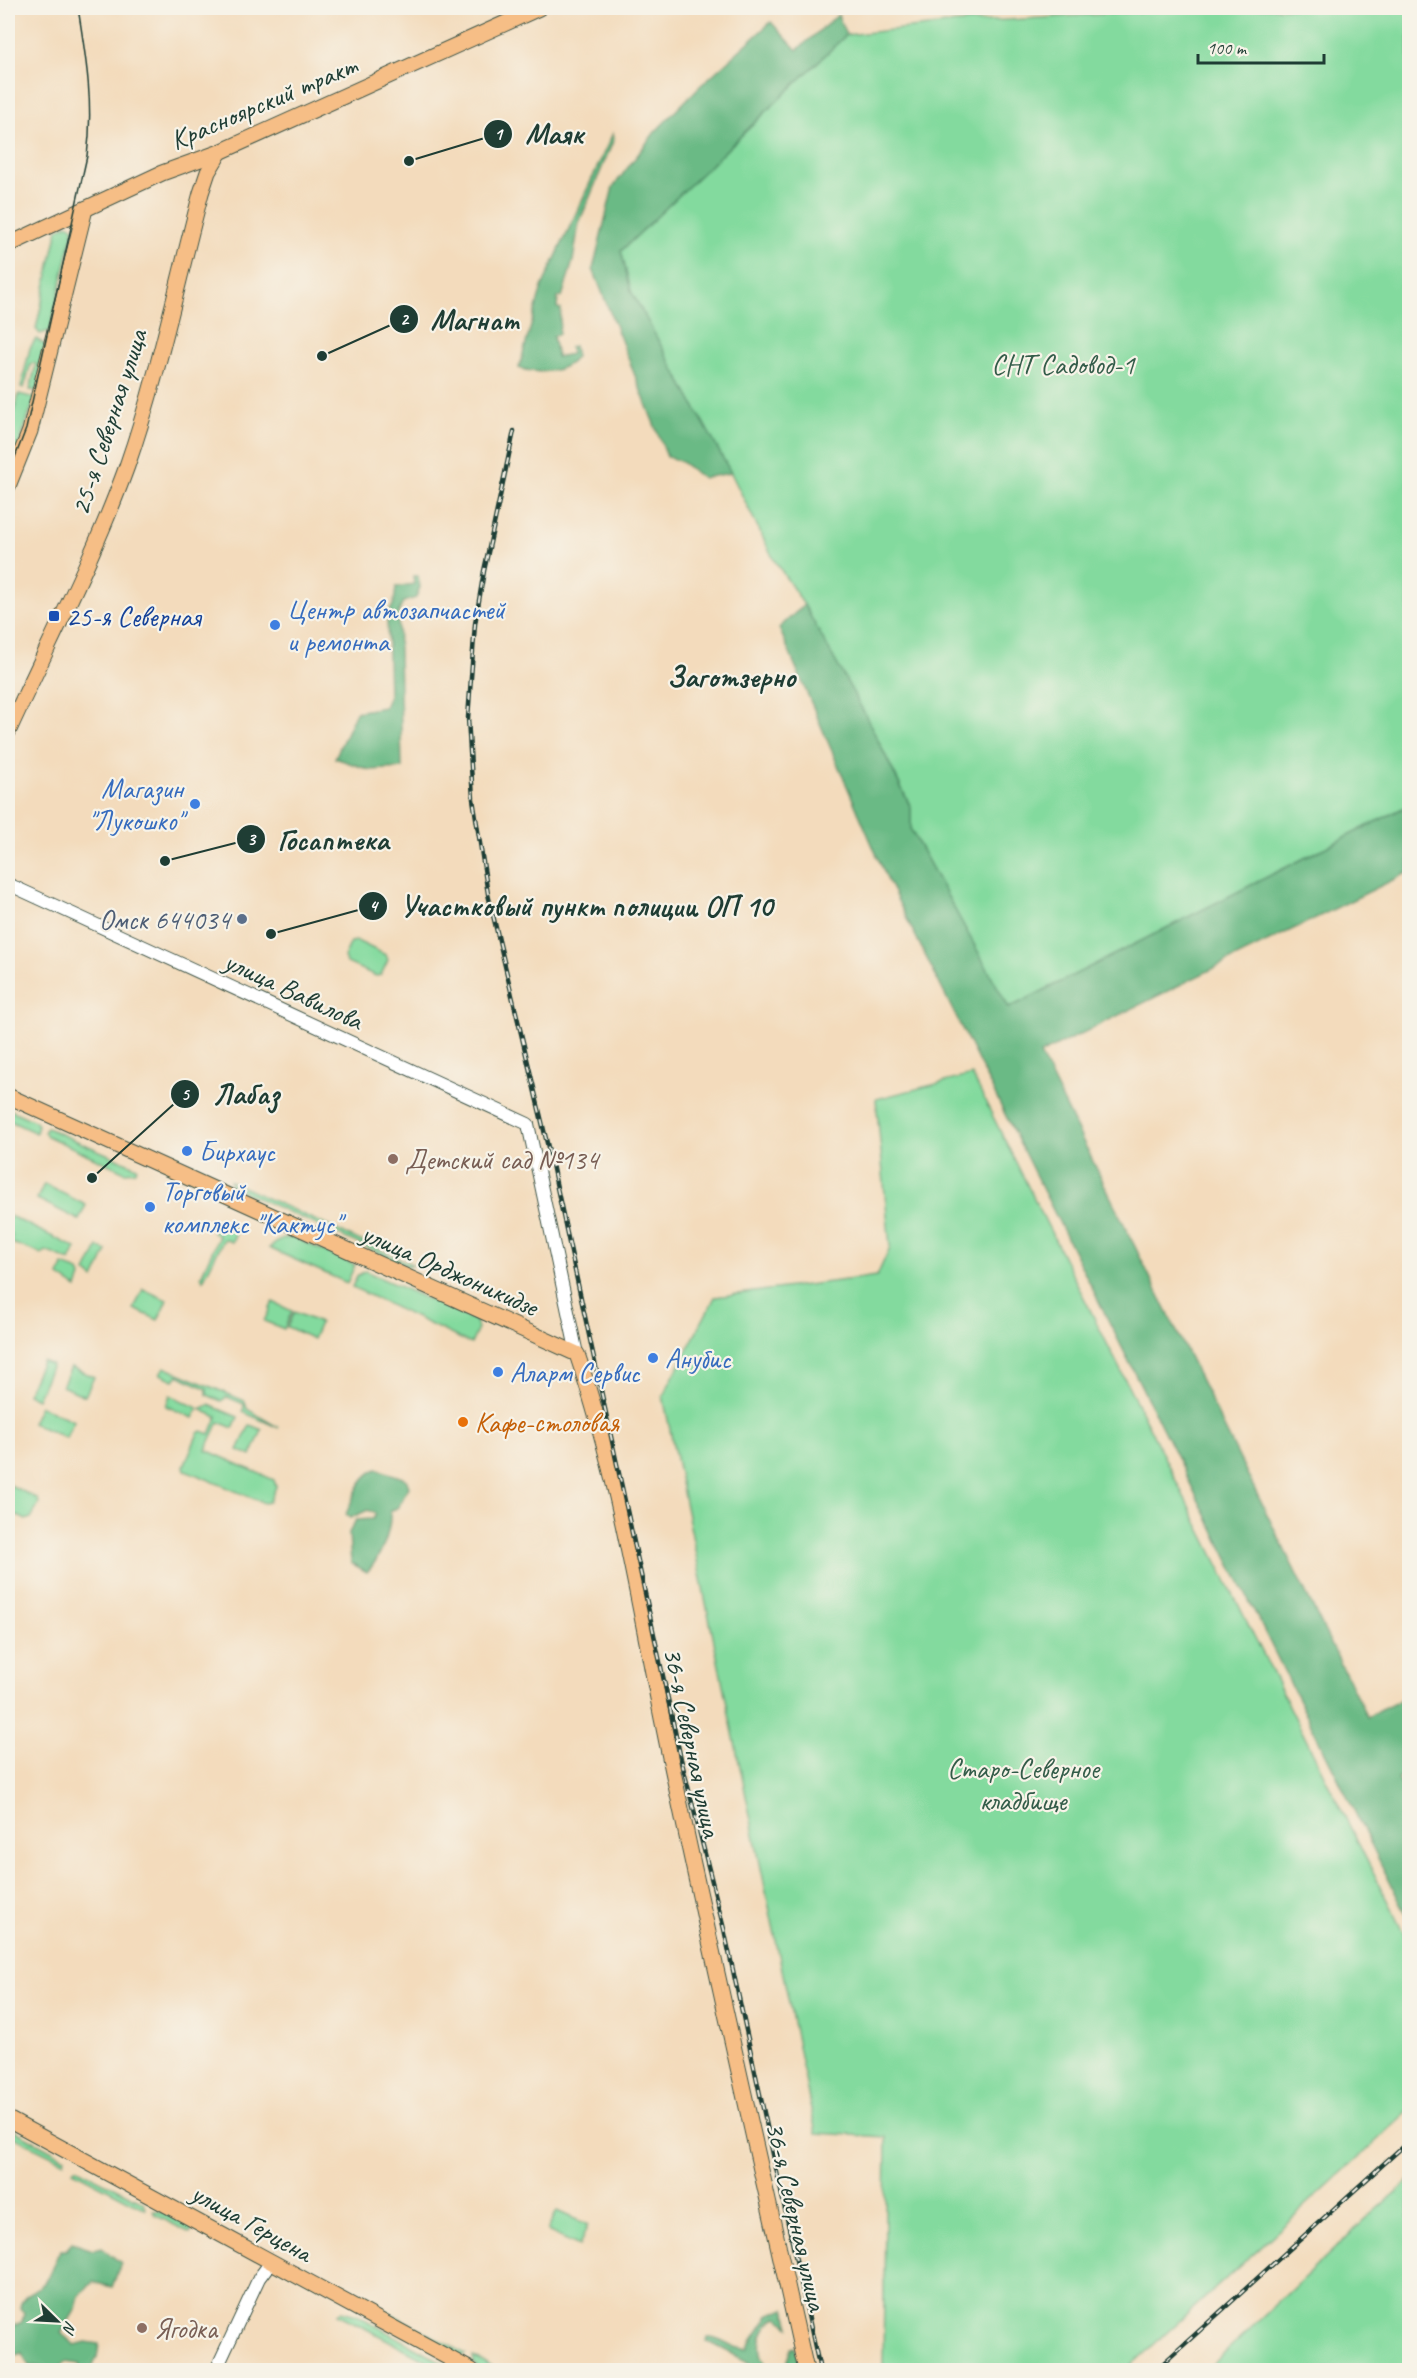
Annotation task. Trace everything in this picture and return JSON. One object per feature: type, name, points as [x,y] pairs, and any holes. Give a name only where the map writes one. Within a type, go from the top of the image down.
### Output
[{"type":"main road","name":"Красноярский тракт","points":[[8,245],[162,173],[220,152],[540,8]]},
{"type":"main road","name":"25-я Северная улица","points":[[8,732],[113,503],[128,463],[150,391],[201,193],[208,172],[220,152]]},
{"type":"main road","points":[[8,486],[30,431],[85,208]]},
{"type":"main road","name":"улица Орджоникидзе","points":[[8,1096],[577,1354]]},
{"type":"main road","name":"36-я Северная улица","points":[[577,1354],[592,1398],[624,1533],[670,1760],[806,2370]]},
{"type":"main road","name":"улица Герцена","points":[[8,2119],[471,2370]]},
{"type":"street","name":"улица Вавилова","points":[[8,884],[528,1124]]},
{"type":"street","name":"36-я Северная улица","points":[[528,1124],[577,1354]]},
{"type":"street","points":[[216,2370],[259,2278],[271,2262]]},
{"type":"green space","name":"СНТ Садовод-1","points":[[1203,8],[1409,8],[1409,805],[1009,1008],[911,830],[911,807],[866,716],[804,605],[773,558],[731,473],[631,291],[621,251],[846,35],[956,23]]},
{"type":"green space","points":[[838,15],[846,35],[621,251],[631,291],[731,473],[703,478],[680,461],[667,457],[593,269],[613,187],[655,132],[699,87],[771,22],[797,50]]},
{"type":"green space","points":[[613,133],[614,139],[579,223],[573,261],[562,297],[558,297],[557,308],[561,309],[559,334],[553,336],[557,357],[571,354],[570,347],[574,346],[576,357],[571,363],[557,370],[541,372],[519,368],[542,287]]},
{"type":"green space","points":[[68,224],[74,228],[50,331],[40,334],[36,329],[58,229]]},
{"type":"green space","points":[[36,339],[47,346],[37,391],[30,390],[36,364],[31,363],[24,388],[21,387],[30,348]]},
{"type":"green space","points":[[19,394],[35,398],[8,476],[8,437]]},
{"type":"green space","points":[[413,576],[418,576],[420,587],[416,598],[403,602],[398,614],[402,768],[370,770],[335,758],[356,712],[384,707],[389,696],[387,616],[394,603],[396,587],[414,584]]},
{"type":"green space","points":[[804,605],[866,716],[911,808],[911,830],[1009,1008],[1409,805],[1409,872],[1040,1054],[1367,1717],[1409,1696],[1409,1772],[1398,1778],[1409,1799],[1409,1920],[887,879],[779,628]]},
{"type":"green space","points":[[357,941],[386,955],[388,960],[381,975],[376,976],[347,963],[344,957],[351,942]]},
{"type":"green space","name":"Старо-Северное кладбище","points":[[972,1075],[1409,1944],[1409,2111],[1126,2370],[883,2370],[886,2137],[816,2133],[663,1396],[715,1297],[877,1276],[890,1247],[876,1099]]},
{"type":"green space","points":[[8,1109],[35,1121],[38,1125],[36,1133],[8,1120]]},
{"type":"green space","points":[[47,1128],[137,1167],[136,1171],[125,1172],[47,1136],[44,1132]]},
{"type":"green space","points":[[230,1181],[413,1265],[407,1266],[231,1186]]},
{"type":"green space","points":[[44,1184],[86,1205],[79,1220],[37,1199]]},
{"type":"green space","points":[[8,1215],[76,1248],[70,1261],[46,1251],[42,1254],[9,1242],[12,1236],[8,1233]]},
{"type":"green space","points":[[219,1221],[234,1227],[236,1232],[232,1242],[224,1239],[203,1280],[201,1276],[219,1236],[213,1233]]},
{"type":"green space","points":[[283,1238],[295,1238],[355,1265],[347,1283],[269,1248]]},
{"type":"green space","points":[[98,1247],[107,1251],[94,1279],[86,1272]]},
{"type":"green space","points":[[63,1265],[79,1271],[81,1277],[77,1288],[59,1276]]},
{"type":"green space","points":[[365,1271],[476,1321],[478,1329],[471,1344],[352,1287],[357,1276]]},
{"type":"green space","points":[[143,1289],[167,1300],[158,1320],[134,1309]]},
{"type":"green space","points":[[273,1302],[292,1311],[284,1329],[264,1321]]},
{"type":"green space","points":[[294,1312],[320,1323],[313,1339],[287,1327]]},
{"type":"green space","points":[[42,1361],[52,1365],[37,1399],[27,1394]]},
{"type":"green space","points":[[71,1367],[94,1377],[85,1396],[62,1386]]},
{"type":"green space","points":[[164,1367],[245,1401],[247,1409],[279,1428],[243,1412],[244,1404],[227,1397],[221,1401],[207,1395],[207,1389],[178,1375],[174,1380],[160,1374]]},
{"type":"green space","points":[[170,1395],[198,1408],[193,1418],[166,1406]]},
{"type":"green space","points":[[209,1405],[238,1417],[233,1428],[219,1422],[206,1450],[274,1480],[276,1487],[269,1502],[264,1503],[185,1470],[184,1466],[198,1433],[202,1431],[210,1434],[217,1417],[200,1409]]},
{"type":"green space","points":[[40,1406],[74,1421],[66,1438],[32,1423]]},
{"type":"green space","points":[[250,1425],[262,1430],[251,1456],[238,1450]]},
{"type":"green space","points":[[377,1469],[406,1479],[409,1487],[398,1507],[390,1512],[389,1528],[384,1544],[377,1559],[367,1572],[351,1563],[349,1533],[356,1520],[373,1519],[376,1514],[368,1510],[350,1518],[346,1514],[361,1482]]},
{"type":"green space","points":[[8,1484],[38,1499],[39,1504],[31,1518],[26,1520],[8,1511]]},
{"type":"green space","points":[[8,2127],[65,2158],[64,2162],[8,2134]]},
{"type":"green space","points":[[76,2168],[143,2202],[145,2209],[73,2171]]},
{"type":"green space","points":[[1409,2181],[1409,2370],[1207,2370],[1372,2213]]},
{"type":"green space","points":[[153,2211],[159,2211],[193,2228],[190,2233],[155,2215]]},
{"type":"green space","points":[[557,2211],[588,2225],[579,2246],[547,2231]]},
{"type":"green space","points":[[72,2243],[93,2250],[102,2248],[121,2263],[112,2287],[93,2282],[79,2296],[76,2309],[61,2333],[75,2345],[86,2342],[99,2344],[97,2358],[90,2370],[81,2370],[79,2364],[65,2362],[58,2370],[29,2366],[22,2353],[15,2355],[8,2353],[8,2324],[11,2321],[16,2325],[22,2322],[24,2313],[20,2308],[22,2301],[44,2283],[61,2250],[66,2250]]},
{"type":"green space","points":[[295,2262],[336,2283],[332,2286],[293,2266]]},
{"type":"green space","points":[[785,2308],[790,2326],[778,2317],[765,2329],[760,2345],[764,2361],[770,2367],[778,2370],[764,2370],[707,2341],[708,2337],[713,2337],[741,2349],[747,2349],[770,2314]]},
{"type":"green space","points":[[383,2309],[466,2354],[460,2358],[380,2314]]},
{"type":"green space","points":[[341,2311],[357,2315],[456,2370],[445,2370],[338,2314]]},
{"type":"green space","points":[[795,2347],[801,2370],[778,2370],[787,2363],[792,2348]]},
{"type":"green space","points":[[473,2357],[499,2370],[480,2370],[474,2364]]},
{"type":"tram line","points":[[8,475],[26,429],[87,156],[89,100],[78,8]]},
{"type":"railway","points":[[514,431],[475,624],[468,718],[473,799],[488,894],[551,1160],[681,1759],[724,1929],[820,2370]]},
{"type":"railway","points":[[1156,2370],[1410,2140]]},
{"type":"place","name":"Маяк","points":[[409,161]]},
{"type":"place","name":"Магнат","points":[[322,356]]},
{"type":"place","name":"25-я Северная","points":[[54,616]]},
{"type":"place","name":"Центр автозапчастей и ремонта","points":[[275,625]]},
{"type":"place","name":"Магазин \"Лукошко\"","points":[[195,804]]},
{"type":"place","name":"Госаптека","points":[[165,861]]},
{"type":"place","name":"Омск 644034","points":[[242,919]]},
{"type":"place","name":"Участковый пункт полиции ОП 10","points":[[271,934]]},
{"type":"place","name":"Бирхаус","points":[[187,1151]]},
{"type":"place","name":"Детский сад №134","points":[[393,1159]]},
{"type":"place","name":"Лабаз","points":[[92,1178]]},
{"type":"place","name":"Торговый комплекс \"Кактус\"","points":[[150,1207]]},
{"type":"place","name":"Анубис","points":[[653,1358]]},
{"type":"place","name":"Аларм Сервис","points":[[498,1372]]},
{"type":"place","name":"Кафе-столовая","points":[[463,1422]]},
{"type":"place","name":"Ягодка","points":[[142,2328]]},
{"type":"district","name":"Заготзерно","points":[[731,677]]}]
